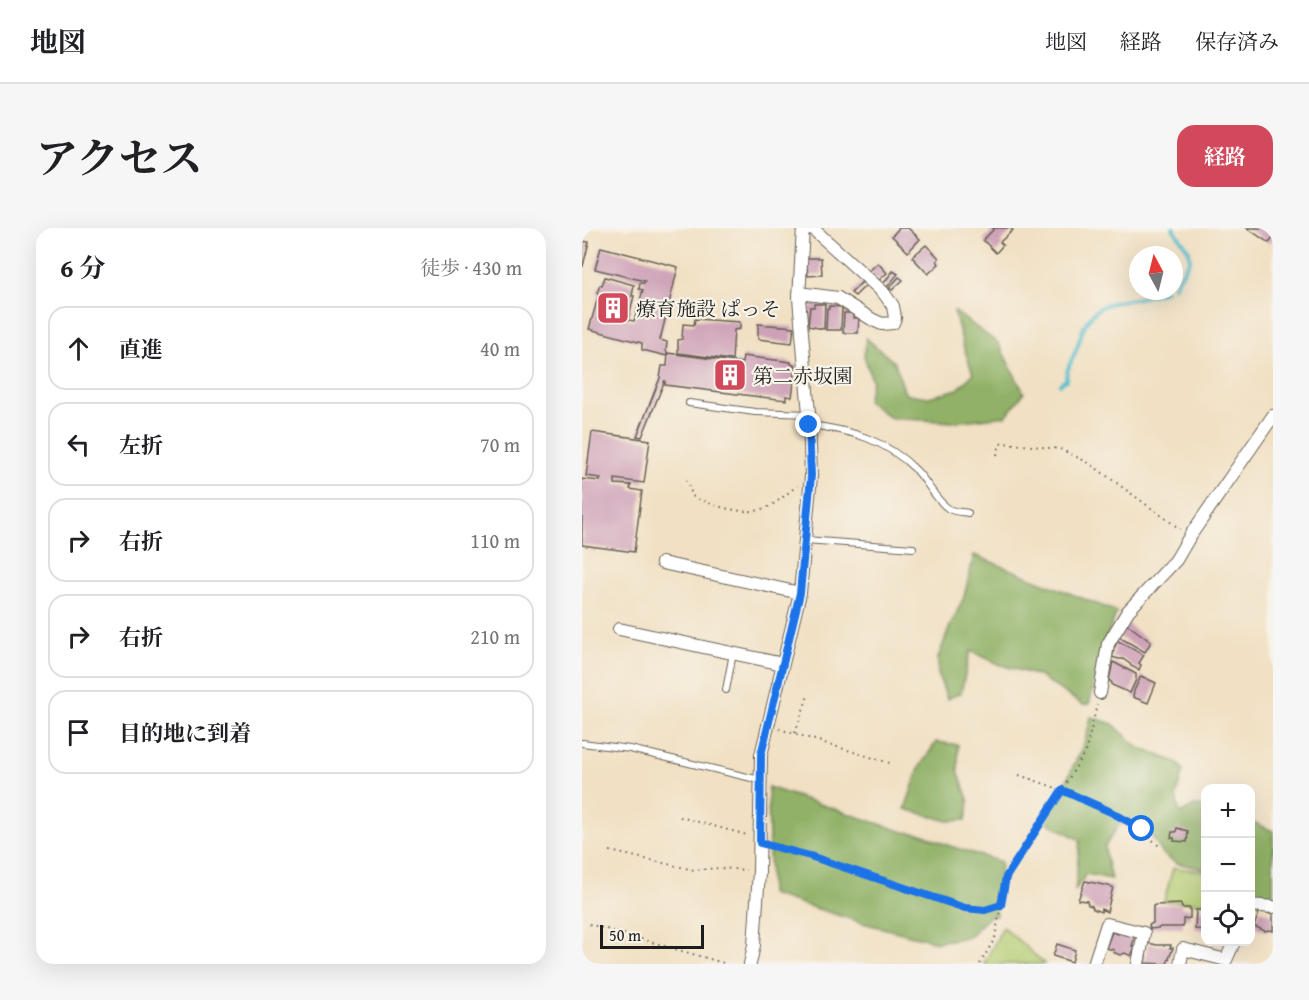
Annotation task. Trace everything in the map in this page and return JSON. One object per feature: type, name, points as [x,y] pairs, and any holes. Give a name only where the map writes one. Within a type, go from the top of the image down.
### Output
[{"type":"street","points":[[750,964],[754,945],[759,872],[761,755],[800,593],[811,476],[799,293],[803,228]]},
{"type":"street","points":[[799,293],[838,298],[882,324],[893,323],[895,318],[893,306],[883,292],[812,228]]},
{"type":"street","points":[[1100,693],[1108,644],[1128,611],[1176,560],[1273,416]]},
{"type":"street","points":[[662,562],[800,593]]},
{"type":"street","points":[[619,629],[783,663]]},
{"type":"street","points":[[1255,905],[1273,907]]},
{"type":"street","points":[[1094,964],[1107,924],[1144,933],[1138,964]]},
{"type":"street","points":[[1180,964],[1183,949],[1226,960],[1232,946]]},
{"type":"lane","points":[[688,403],[809,420],[826,427],[857,434],[884,445],[916,470],[935,496],[950,509],[968,513]]},
{"type":"lane","points":[[805,540],[913,548]]},
{"type":"lane","points":[[726,690],[733,653]]},
{"type":"lane","points":[[582,743],[630,749],[760,780]]},
{"type":"path","points":[[997,455],[1000,444],[1004,443],[1060,449],[1089,463],[1190,536]]},
{"type":"path","points":[[686,480],[692,496],[724,507],[753,511],[767,508],[811,476]]},
{"type":"path","points":[[980,964],[995,938],[1006,877],[1086,750],[1100,693]]},
{"type":"path","points":[[795,734],[808,696]]},
{"type":"path","points":[[768,726],[893,764]]},
{"type":"path","points":[[1019,775],[1062,790],[1111,812],[1142,829],[1159,846]]},
{"type":"path","points":[[680,817],[760,840],[965,908],[985,910],[1001,905]]},
{"type":"path","points":[[610,851],[694,870],[720,868],[759,872]]},
{"type":"path","points":[[589,924],[727,964]]},
{"type":"green space","points":[[954,311],[998,343],[1024,393],[1006,416],[953,422],[891,418],[867,401],[872,380],[864,356],[866,338],[895,363],[905,394],[929,397],[958,389],[973,374]]},
{"type":"green space","points":[[974,555],[1117,612],[1105,640],[1089,704],[1083,705],[1039,676],[1001,665],[971,651],[961,693],[947,699],[938,674],[938,658],[964,597]]},
{"type":"green space","points":[[1091,717],[1113,724],[1139,748],[1176,762],[1183,770],[1176,796],[1180,814],[1194,806],[1201,807],[1201,868],[1176,863],[1163,854],[1150,834],[1131,820],[1118,826],[1105,846],[1111,879],[1086,874],[1075,891],[1080,840],[1047,822],[1085,741]]},
{"type":"green space","points":[[936,742],[958,745],[958,770],[969,802],[966,820],[948,821],[905,809],[919,768]]},
{"type":"green space","points":[[768,787],[904,832],[922,834],[947,845],[1001,862],[996,916],[990,916],[968,937],[937,942],[863,923],[770,894]]},
{"type":"green space","points":[[1255,823],[1273,831],[1273,901],[1255,902]]},
{"type":"green space","points":[[1173,868],[1201,871],[1201,903],[1164,901]]},
{"type":"green space","points":[[1003,927],[1045,964],[984,964]]},
{"type":"building","points":[[899,228],[908,228],[920,239],[908,252],[892,236]]},
{"type":"building","points":[[993,228],[1013,230],[1000,242],[1003,245],[996,253],[983,240]]},
{"type":"building","points":[[1247,228],[1273,228],[1273,238],[1269,243]]},
{"type":"building","points":[[582,241],[589,242],[583,266],[582,265]]},
{"type":"building","points":[[926,245],[939,258],[937,261],[939,264],[928,274],[912,257]]},
{"type":"building","name":"療育施設 ぱっそ","points":[[601,247],[678,267],[660,340],[667,342],[667,356],[642,350],[642,343],[589,329],[599,294],[597,293],[605,277],[634,285],[632,296],[634,296],[628,320],[634,321],[643,290],[639,289],[640,283],[645,281],[595,269]]},
{"type":"building","points":[[806,258],[821,258],[822,275],[808,276]]},
{"type":"building","points":[[878,263],[887,273],[878,281],[869,271]]},
{"type":"building","points":[[893,271],[898,274],[887,287],[883,284]]},
{"type":"building","points":[[899,277],[903,280],[892,290],[889,288]]},
{"type":"building","points":[[862,282],[866,285],[855,296],[851,293]]},
{"type":"building","points":[[814,304],[825,304],[824,329],[808,326],[810,307],[814,307]]},
{"type":"building","points":[[829,306],[842,307],[841,330],[826,330]]},
{"type":"building","points":[[844,313],[853,313],[853,318],[859,318],[858,333],[843,333]]},
{"type":"building","points":[[695,319],[740,322],[740,329],[734,330],[732,360],[678,353],[678,340],[682,339],[683,324],[694,325]]},
{"type":"building","points":[[758,324],[794,327],[792,343],[758,339]]},
{"type":"building","name":"第二赤坂園","points":[[668,353],[742,363],[743,356],[791,362],[796,366],[792,397],[786,396],[786,400],[665,385],[665,380],[642,437],[637,436],[660,378],[662,366],[667,366]]},
{"type":"building","points":[[592,432],[650,440],[644,483],[615,479],[615,484],[631,485],[630,489],[642,491],[634,552],[582,545],[582,479],[600,481],[601,478],[586,476]]},
{"type":"building","points":[[1127,624],[1151,642],[1145,652],[1119,637]]},
{"type":"building","points":[[1118,641],[1144,655],[1139,663],[1141,665],[1139,670],[1123,659],[1112,657]]},
{"type":"building","points":[[1113,662],[1136,674],[1136,680],[1130,693],[1112,685],[1109,680]]},
{"type":"building","points":[[1141,676],[1156,683],[1148,703],[1133,697]]},
{"type":"building","points":[[1177,828],[1188,831],[1187,842],[1174,841],[1174,838],[1171,838],[1172,832],[1176,832]]},
{"type":"building","points":[[1085,881],[1113,887],[1107,912],[1093,909],[1087,901],[1078,900]]},
{"type":"building","points":[[1181,904],[1182,908],[1190,908],[1190,918],[1183,919],[1183,927],[1150,929],[1149,925],[1153,923],[1153,906]]},
{"type":"building","points":[[1196,910],[1201,910],[1201,930],[1195,929]]},
{"type":"building","points":[[1260,910],[1273,915],[1273,931],[1265,931],[1255,926]]},
{"type":"building","points":[[1112,932],[1135,937],[1132,946],[1135,947],[1131,956],[1125,953],[1120,955],[1106,948]]},
{"type":"building","points":[[1148,943],[1171,945],[1170,948],[1173,948],[1167,964],[1145,963]]},
{"type":"building","points":[[1057,944],[1075,950],[1072,962],[1053,956]]},
{"type":"waterway","points":[[1173,228],[1189,251],[1190,260],[1183,272]]},
{"type":"waterway","points":[[1060,384],[1066,380],[1068,368],[1083,329],[1091,316],[1101,307],[1129,300]]},
{"type":"place","name":"療育施設 ぱっそ","points":[[613,308]]},
{"type":"place","name":"第二赤坂園","points":[[730,375]]},
{"type":"route","points":[[809,425],[811,476],[800,593],[761,755],[760,843],[810,856],[965,908],[985,910],[1001,905],[1006,877],[1062,790],[1142,829]]}]
